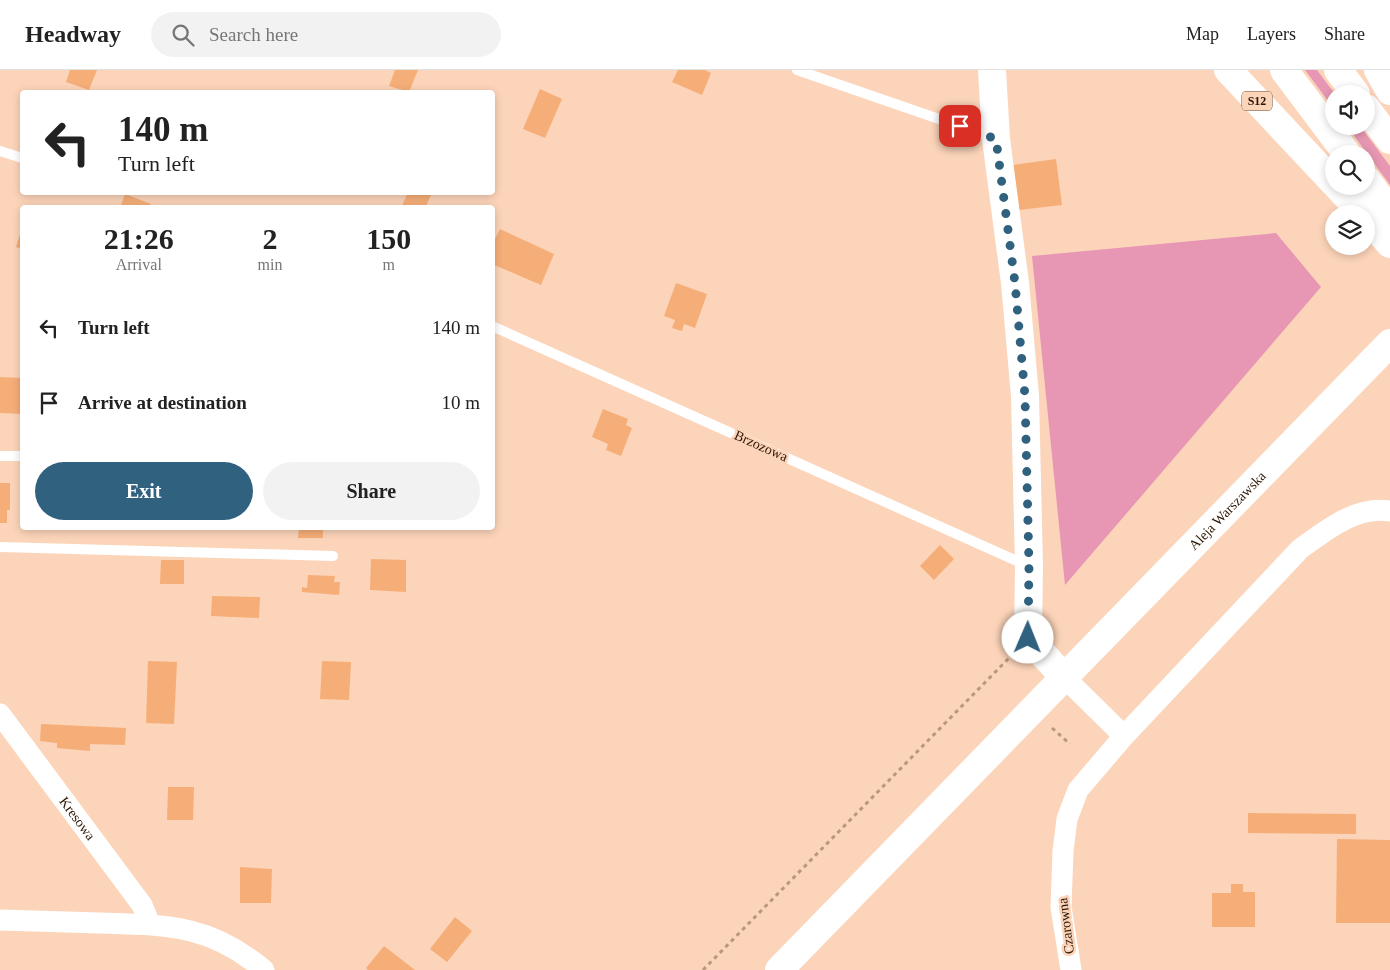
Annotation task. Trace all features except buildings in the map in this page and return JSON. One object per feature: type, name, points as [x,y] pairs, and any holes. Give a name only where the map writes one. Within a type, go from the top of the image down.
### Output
[{"type":"main road","name":"S12","points":[[1228,70],[1325,173]]},
{"type":"main road","points":[[1284,70],[1340,145]]},
{"type":"main road","points":[[1338,70],[1349,85]]},
{"type":"main road","points":[[1378,70],[1390,91]]},
{"type":"main road","points":[[993,77],[996,139],[1015,283],[1025,396],[1029,566],[1028,638],[1064,677]]},
{"type":"main road","points":[[1375,120],[1390,140]]},
{"type":"main road","points":[[1375,191],[1390,211]]},
{"type":"main road","points":[[1345,195],[1355,205]]},
{"type":"main road","points":[[1375,227],[1390,244]]},
{"type":"main road","name":"Aleja Warszawska","points":[[779,970],[1390,343]]},
{"type":"street","name":"Czarowna","points":[[1071,970],[1061,907],[1063,851],[1067,819],[1078,790],[1124,736],[1300,549],[1332,526],[1360,512],[1390,511]]},
{"type":"street","points":[[1064,677],[1124,736]]},
{"type":"street","name":"Kresowa","points":[[0,714],[142,905],[150,924]]},
{"type":"street","points":[[0,920],[150,924],[180,928],[206,935],[234,948],[264,970]]},
{"type":"lane","points":[[797,70],[996,139]]},
{"type":"lane","points":[[0,151],[20,157]]},
{"type":"lane","name":"Brzozowa","points":[[495,327],[1029,566]]},
{"type":"lane","points":[[0,456],[20,456]]},
{"type":"lane","points":[[0,547],[333,556]]},
{"type":"path","points":[[703,970],[1028,638]]},
{"type":"shaded area","points":[[1305,70],[1317,70],[1328,85],[1325,85],[1325,97]]},
{"type":"shaded area","points":[[1354,135],[1367,135],[1374,145],[1361,145]]},
{"type":"shaded area","points":[[1375,146],[1390,166],[1390,185],[1375,164]]},
{"type":"shaded area","points":[[1276,233],[1321,287],[1065,585],[1032,256]]},
{"type":"route","points":[[960,126],[996,139],[1015,283],[1025,396],[1029,566],[1028,638]]}]
